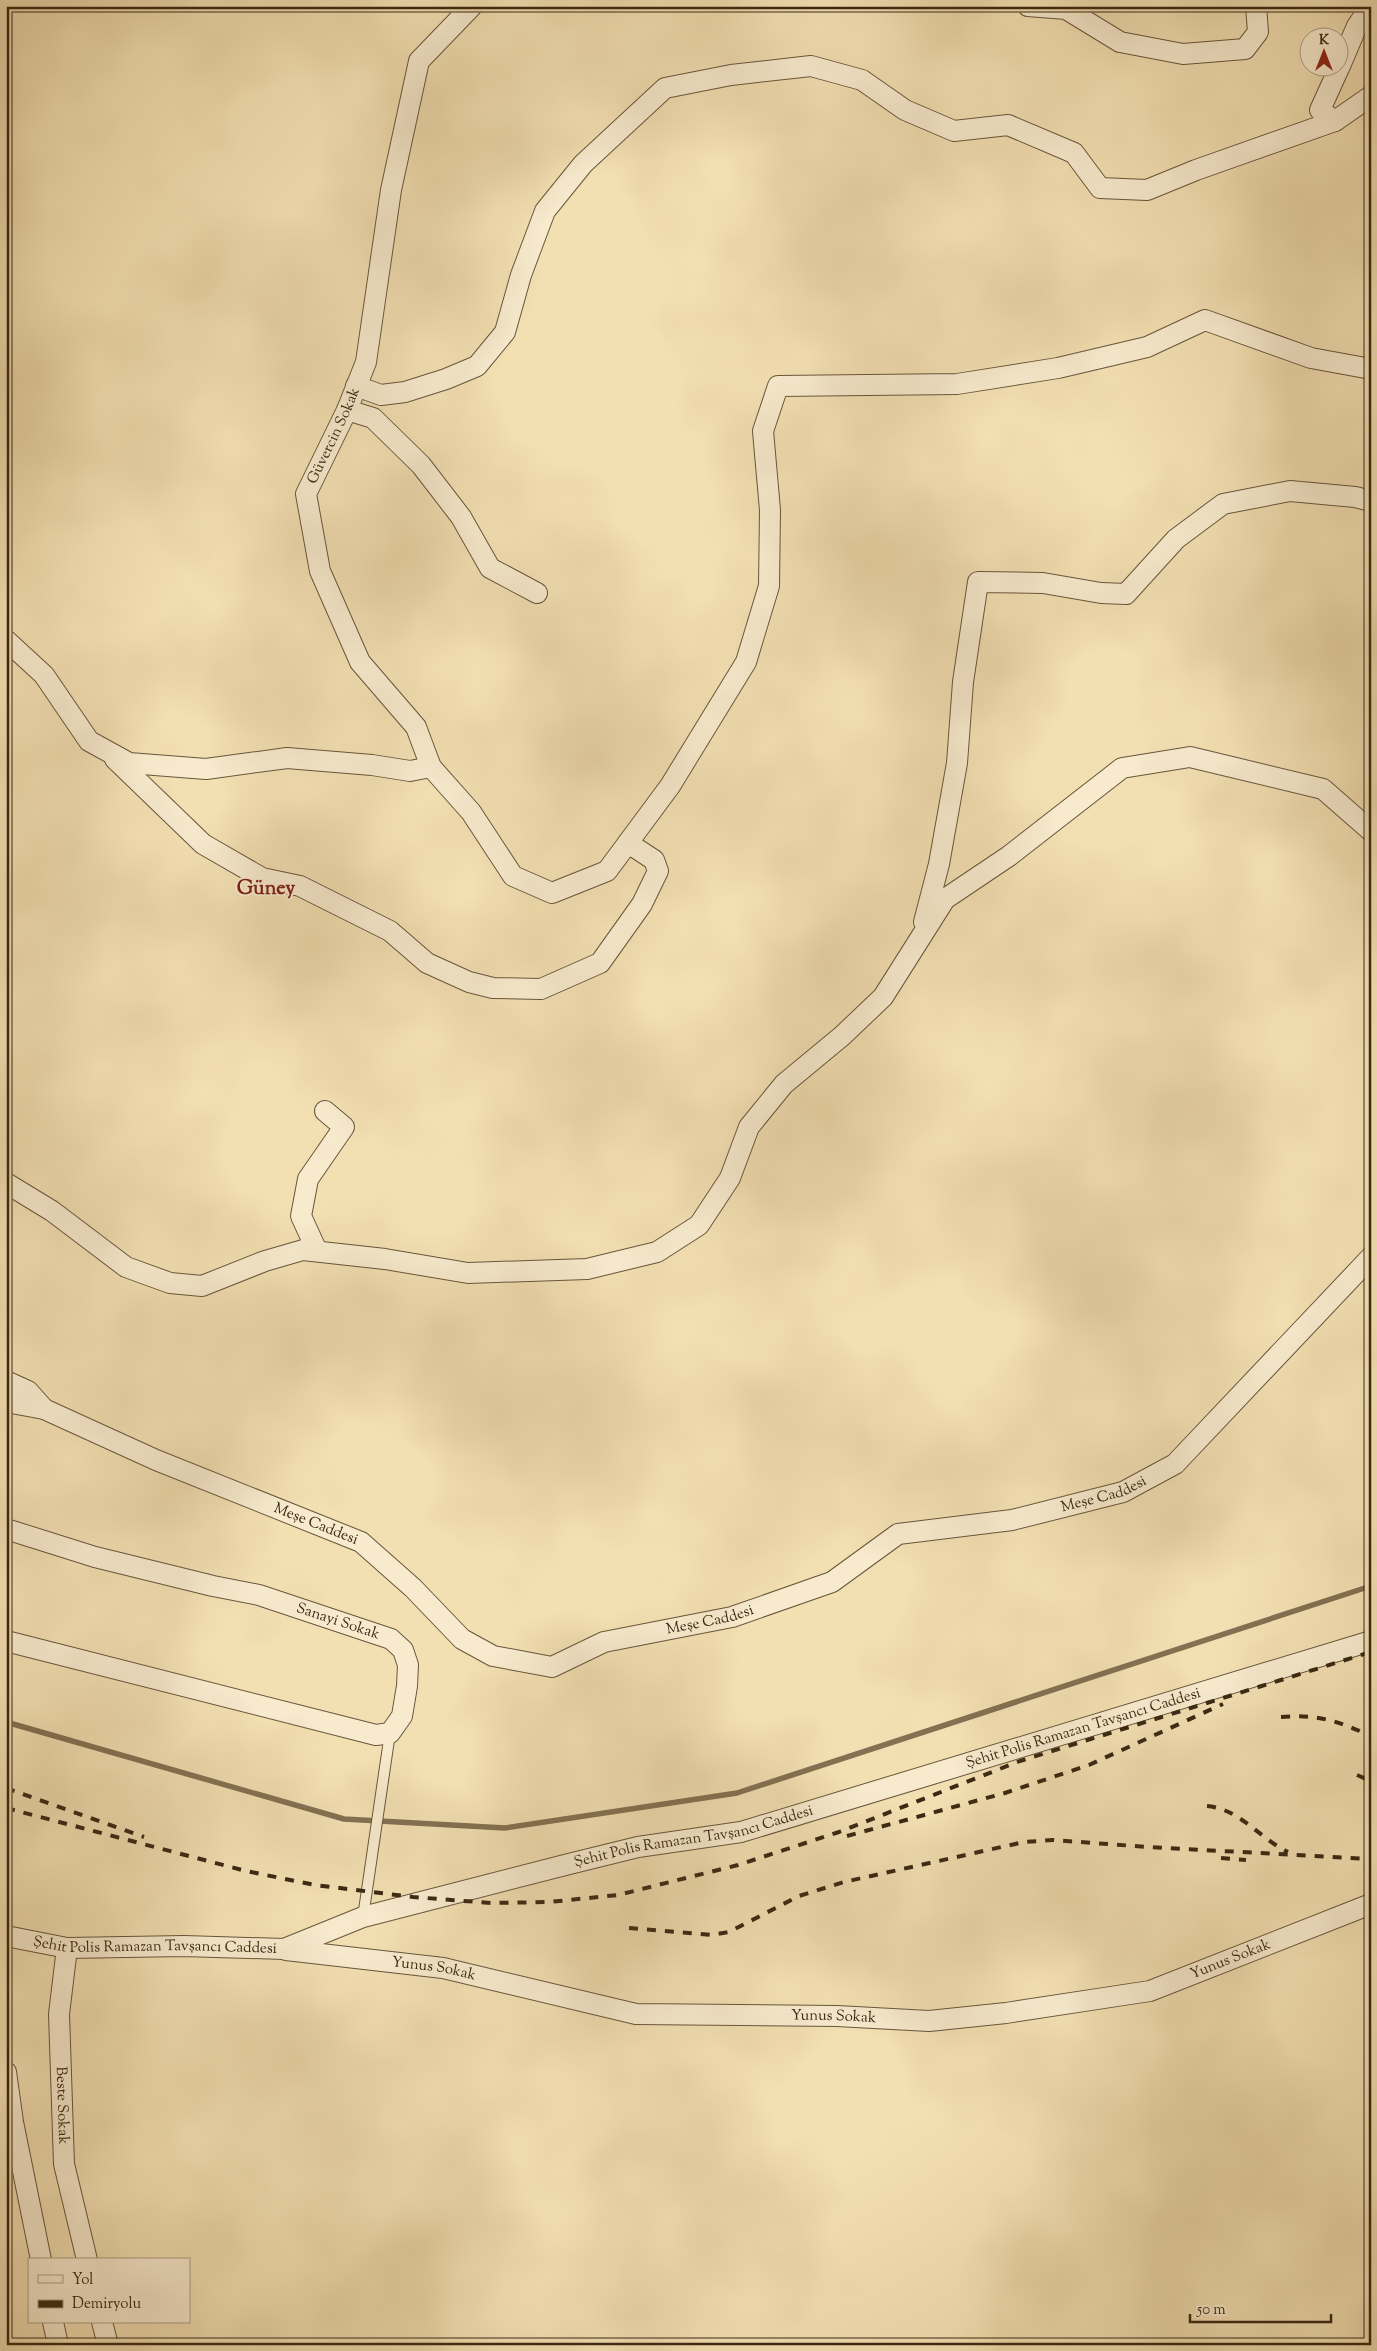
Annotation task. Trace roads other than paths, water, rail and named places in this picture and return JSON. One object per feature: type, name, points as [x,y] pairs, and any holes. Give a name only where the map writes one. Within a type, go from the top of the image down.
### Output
[{"type":"street","name":"Güvercin Sokak","points":[[431,767],[416,727],[360,662],[320,571],[306,494],[347,410],[366,362],[391,190],[419,61],[472,6]]},
{"type":"street","points":[[1028,6],[1066,9],[1120,42],[1183,54],[1245,49],[1258,32],[1256,6]]},
{"type":"street","points":[[1350,42],[1357,26],[1371,6]]},
{"type":"street","points":[[356,386],[381,395],[405,392],[446,380],[477,366],[505,332],[521,275],[545,210],[583,164],[665,88],[731,75],[811,66],[862,80],[905,110],[954,131],[1008,125],[1074,153],[1100,188],[1147,190],[1196,170],[1335,121],[1371,96]]},
{"type":"street","points":[[1334,78],[1320,110],[1335,121]]},
{"type":"street","points":[[6,640],[44,675],[89,741],[129,763],[206,769],[287,758],[372,765],[410,771],[431,767],[471,812],[513,876],[552,893],[607,871],[670,786],[746,662],[769,586],[770,510],[763,432],[778,386],[966,383],[1058,368],[1147,347],[1205,320],[1311,358],[1371,369]]},
{"type":"street","points":[[347,410],[373,418],[421,465],[461,517],[490,568],[537,593]]},
{"type":"street","points":[[919,941],[939,864],[958,763],[963,682],[978,582],[1043,582],[1101,593],[1126,594],[1176,539],[1224,504],[1290,491],[1355,497],[1371,501]]},
{"type":"street","points":[[106,750],[203,844],[262,878],[300,886],[390,931],[427,963],[469,982],[493,988],[541,989],[600,963],[642,904],[658,871],[654,860],[628,843]]},
{"type":"street","points":[[6,1183],[52,1211],[126,1267],[170,1282],[202,1286],[265,1261],[303,1250],[385,1259],[468,1273],[587,1269],[657,1252],[699,1225],[730,1178],[749,1127],[784,1084],[842,1036],[883,997],[946,899],[1009,856],[1122,768],[1190,757],[1323,789],[1371,831]]},
{"type":"street","points":[[316,1251],[302,1216],[308,1178],[344,1127],[324,1112]]},
{"type":"street","name":"Meşe Caddesi","points":[[6,1402],[44,1409],[156,1460],[361,1542],[413,1588],[462,1638],[493,1656],[552,1667],[604,1642],[732,1617],[832,1582],[898,1534],[1012,1520],[1123,1492],[1175,1464],[1371,1257]]},
{"type":"street","points":[[6,1381],[28,1391],[44,1409]]},
{"type":"street","name":"Sanayi Sokak","points":[[6,1529],[95,1557],[259,1595],[391,1639],[403,1650],[408,1665],[402,1716],[390,1733]]},
{"type":"street","points":[[6,1640],[347,1729],[376,1735],[390,1733]]},
{"type":"street","name":"Şehit Polis Ramazan Tavşancı Caddesi","points":[[6,1936],[67,1948],[184,1946],[284,1949],[362,1917],[638,1847],[742,1832],[1371,1641]]},
{"type":"street","name":"Yunus Sokak","points":[[284,1949],[443,1968],[636,2014],[838,2016],[929,2021],[1006,2013],[1150,1991],[1371,1904]]},
{"type":"street","name":"Beste Sokak","points":[[67,1948],[59,2014],[64,2164],[87,2258]]},
{"type":"street","points":[[6,2072],[13,2122],[41,2258]]},
{"type":"street","points":[[53,2324],[58,2345]]},
{"type":"street","points":[[103,2324],[108,2345]]},
{"type":"lane","points":[[362,1917],[372,1862],[390,1733]]},
{"type":"waterway","points":[[6,1722],[344,1819],[505,1828],[737,1793],[1371,1586]]},
{"type":"railway","points":[[6,1808],[246,1871],[315,1885],[413,1897],[491,1903],[549,1902],[618,1895],[738,1865],[839,1832],[1020,1761],[1371,1652]]},
{"type":"railway","points":[[847,1836],[1005,1793],[1089,1765],[1223,1704]]},
{"type":"railway","points":[[1281,1717],[1294,1716],[1328,1720],[1371,1736]]},
{"type":"railway","points":[[1357,1775],[1371,1781]]},
{"type":"railway","points":[[6,1788],[144,1837]]},
{"type":"railway","points":[[1207,1806],[1230,1812],[1288,1852]]},
{"type":"railway","points":[[629,1928],[712,1935],[729,1932],[799,1896],[844,1882],[1024,1842],[1053,1840],[1371,1859]]},
{"type":"railway","points":[[1221,1858],[1246,1860]]},
{"type":"district","name":"Güney","points":[[266,889]]}]
